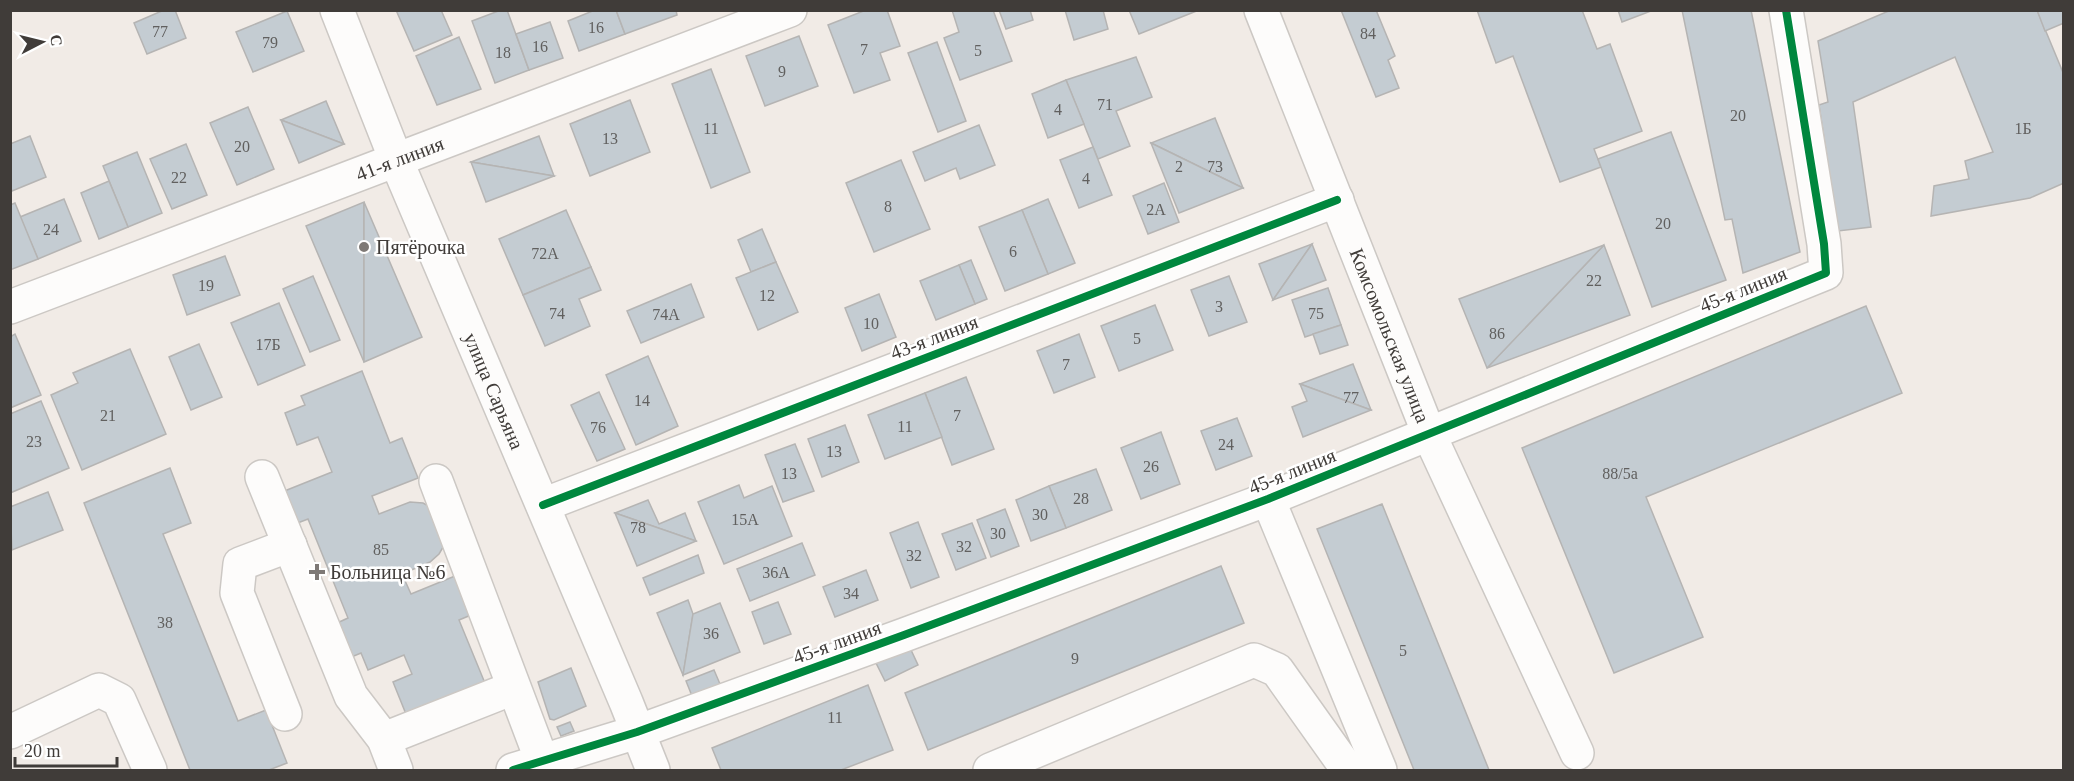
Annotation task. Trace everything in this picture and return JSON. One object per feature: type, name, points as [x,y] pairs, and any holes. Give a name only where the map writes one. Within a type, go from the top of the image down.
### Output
[{"type":"street","name":"улица Сарьяна","points":[[337,10],[396,160],[627,702],[652,771]]},
{"type":"street","name":"41-я линия","points":[[10,306],[790,10]]},
{"type":"street","name":"Комсомольская улица","points":[[1261,10],[1429,434],[1577,753]]},
{"type":"street","name":"45-я линия","points":[[527,766],[637,732],[1268,499],[1826,273],[1824,244],[1789,11]]},
{"type":"street","name":"43-я линия","points":[[543,505],[1337,200]]},
{"type":"street","points":[[262,477],[351,696],[384,739],[396,771]]},
{"type":"street","points":[[436,481],[513,688],[527,766]]},
{"type":"street","points":[[1268,499],[1380,771]]},
{"type":"street","points":[[285,714],[237,593],[240,564],[290,545]]},
{"type":"street","points":[[990,771],[1254,660],[1277,670],[1348,771]]},
{"type":"street","points":[[384,739],[513,688]]},
{"type":"street","points":[[10,732],[99,690],[119,700],[150,771]]},
{"type":"building","points":[[164,10],[175,10],[186,38],[147,54],[134,23]]},
{"type":"building","points":[[396,10],[441,10],[452,35],[414,51]]},
{"type":"building","points":[[507,10],[529,70],[495,83],[472,21]]},
{"type":"building","points":[[595,10],[616,10],[625,34],[579,51],[568,21]]},
{"type":"building","points":[[616,10],[676,10],[677,15],[625,34]]},
{"type":"building","points":[[866,10],[887,10],[900,46],[880,53],[890,80],[854,93],[828,25]]},
{"type":"building","points":[[952,10],[993,10],[1012,61],[960,80],[944,38],[959,32]]},
{"type":"building","points":[[999,10],[1030,10],[1033,20],[1006,29]]},
{"type":"building","points":[[1065,10],[1103,10],[1108,29],[1074,40]]},
{"type":"building","points":[[1129,10],[1199,10],[1139,34]]},
{"type":"building","points":[[1341,10],[1376,10],[1395,56],[1388,60],[1399,88],[1376,97]]},
{"type":"building","points":[[1477,10],[1582,10],[1597,49],[1610,44],[1642,131],[1594,149],[1601,167],[1560,182],[1513,56],[1496,63]]},
{"type":"building","points":[[1618,10],[1651,10],[1651,11],[1622,22]]},
{"type":"building","points":[[1682,10],[1751,10],[1800,252],[1743,273],[1732,219],[1725,220]]},
{"type":"building","points":[[1891,10],[2037,10],[2064,75],[2064,183],[2030,198],[1931,216],[1934,186],[1969,179],[1965,161],[1993,152],[1955,57],[1853,102],[1871,227],[1838,231],[1819,105],[1828,102],[1818,41]]},
{"type":"building","points":[[2037,10],[2064,10],[2064,23],[2045,31]]},
{"type":"building","points":[[287,11],[304,51],[253,72],[236,32]]},
{"type":"building","points":[[550,22],[563,58],[529,70],[516,34]]},
{"type":"building","points":[[799,36],[818,86],[765,106],[746,56]]},
{"type":"building","points":[[459,37],[481,89],[437,105],[416,56]]},
{"type":"building","points":[[937,42],[966,121],[938,132],[908,53]]},
{"type":"building","points":[[1136,57],[1152,97],[1116,111],[1130,146],[1098,159],[1066,80]]},
{"type":"building","points":[[711,69],[750,172],[711,188],[672,84]]},
{"type":"building","points":[[1066,80],[1084,124],[1048,138],[1032,94]]},
{"type":"building","points":[[630,100],[650,152],[590,176],[570,124]]},
{"type":"building","points":[[326,101],[344,144],[281,120]]},
{"type":"building","points":[[248,107],[274,169],[237,185],[210,123]]},
{"type":"building","points":[[1215,118],[1243,188],[1151,143]]},
{"type":"building","points":[[281,120],[344,144],[299,163]]},
{"type":"building","points":[[979,125],[995,165],[960,179],[956,168],[925,181],[913,152]]},
{"type":"building","points":[[1671,132],[1726,280],[1652,307],[1598,159]]},
{"type":"building","points":[[30,136],[46,177],[12,191],[10,144]]},
{"type":"building","points":[[539,136],[554,176],[471,162]]},
{"type":"building","points":[[1151,143],[1243,188],[1179,213]]},
{"type":"building","points":[[186,144],[207,195],[172,209],[150,159]]},
{"type":"building","points":[[1093,147],[1112,195],[1079,208],[1060,160]]},
{"type":"building","points":[[137,152],[162,213],[128,227],[103,166]]},
{"type":"building","points":[[901,160],[930,229],[874,252],[846,183]]},
{"type":"building","points":[[471,162],[554,176],[486,202]]},
{"type":"building","points":[[109,181],[128,227],[99,239],[81,193]]},
{"type":"building","points":[[1164,183],[1179,222],[1148,234],[1133,196]]},
{"type":"building","points":[[64,199],[81,241],[38,259],[20,217]]},
{"type":"building","points":[[1048,199],[1075,263],[1048,274],[1022,210]]},
{"type":"building","points":[[364,202],[364,362],[306,226]]},
{"type":"building","points":[[364,202],[422,337],[364,362]]},
{"type":"building","points":[[15,203],[38,259],[10,270],[10,205]]},
{"type":"building","points":[[566,210],[591,267],[523,295],[499,239]]},
{"type":"building","points":[[1022,210],[1048,274],[1005,291],[979,227]]},
{"type":"building","points":[[762,229],[776,262],[751,272],[738,240]]},
{"type":"building","points":[[1312,244],[1273,300],[1259,264]]},
{"type":"building","points":[[1312,244],[1326,280],[1273,300]]},
{"type":"building","points":[[1604,245],[1630,315],[1487,368]]},
{"type":"building","points":[[1604,245],[1487,368],[1459,299]]},
{"type":"building","points":[[225,256],[240,295],[187,315],[173,275]]},
{"type":"building","points":[[971,260],[987,299],[975,304],[959,265]]},
{"type":"building","points":[[776,262],[798,312],[758,330],[736,278]]},
{"type":"building","points":[[959,265],[975,304],[936,320],[920,281]]},
{"type":"building","points":[[591,267],[601,290],[579,299],[590,326],[545,346],[523,295]]},
{"type":"building","points":[[313,276],[340,340],[310,352],[283,289]]},
{"type":"building","points":[[1229,276],[1247,322],[1209,336],[1191,290]]},
{"type":"building","points":[[691,284],[704,317],[641,343],[627,311]]},
{"type":"building","points":[[1328,288],[1341,325],[1305,337],[1292,300]]},
{"type":"building","points":[[879,294],[896,337],[862,351],[845,308]]},
{"type":"building","points":[[279,303],[305,365],[258,385],[231,323]]},
{"type":"building","points":[[1155,305],[1173,350],[1119,371],[1101,326]]},
{"type":"building","points":[[1866,306],[1902,393],[1646,497],[1703,637],[1614,673],[1522,448]]},
{"type":"building","points":[[1341,325],[1348,345],[1320,354],[1313,334]]},
{"type":"building","points":[[15,334],[41,395],[10,408],[10,337]]},
{"type":"building","points":[[1079,334],[1095,377],[1054,393],[1037,351]]},
{"type":"building","points":[[199,344],[222,397],[191,410],[169,357]]},
{"type":"building","points":[[130,349],[166,434],[82,470],[51,395],[78,383],[73,373]]},
{"type":"building","points":[[648,356],[678,426],[636,445],[606,375]]},
{"type":"building","points":[[1353,364],[1371,410],[1300,384]]},
{"type":"building","points":[[362,371],[390,443],[402,438],[418,478],[372,496],[379,514],[410,502],[423,503],[434,509],[445,544],[430,562],[402,574],[411,594],[455,576],[471,615],[459,620],[489,693],[406,714],[393,682],[412,674],[404,655],[368,670],[361,653],[349,658],[335,624],[348,618],[308,519],[295,524],[282,492],[332,472],[318,437],[297,445],[285,413],[305,405],[301,396]]},
{"type":"building","points":[[966,377],[994,449],[952,465],[925,393]]},
{"type":"building","points":[[1300,384],[1371,410],[1303,437],[1292,407],[1307,401]]},
{"type":"building","points":[[599,392],[625,449],[597,461],[571,405]]},
{"type":"building","points":[[925,393],[942,437],[885,459],[868,415]]},
{"type":"building","points":[[41,401],[69,468],[10,493],[10,414]]},
{"type":"building","points":[[1237,418],[1252,456],[1216,470],[1201,431]]},
{"type":"building","points":[[845,425],[859,462],[822,477],[808,439]]},
{"type":"building","points":[[1161,432],[1180,484],[1141,499],[1121,448]]},
{"type":"building","points":[[795,444],[814,491],[783,502],[765,455]]},
{"type":"building","points":[[170,468],[191,523],[163,534],[238,721],[266,710],[287,763],[269,770],[190,770],[84,503]]},
{"type":"building","points":[[1096,469],[1112,510],[1066,528],[1049,486]]},
{"type":"building","points":[[739,485],[744,498],[772,486],[792,536],[724,564],[698,502]]},
{"type":"building","points":[[1049,486],[1066,528],[1031,541],[1016,500]]},
{"type":"building","points":[[48,492],[63,530],[12,550],[10,507]]},
{"type":"building","points":[[648,500],[659,524],[685,513],[696,541],[615,513]]},
{"type":"building","points":[[1382,504],[1489,770],[1414,770],[1317,529]]},
{"type":"building","points":[[1005,509],[1019,546],[991,557],[977,520]]},
{"type":"building","points":[[615,513],[696,541],[637,566]]},
{"type":"building","points":[[918,522],[939,577],[911,588],[890,533]]},
{"type":"building","points":[[972,523],[986,558],[956,570],[942,534]]},
{"type":"building","points":[[802,543],[815,575],[750,601],[737,569]]},
{"type":"building","points":[[698,555],[704,573],[650,595],[643,578]]},
{"type":"building","points":[[1221,566],[1244,623],[928,750],[905,693]]},
{"type":"building","points":[[866,570],[878,600],[835,617],[823,587]]},
{"type":"building","points":[[688,600],[693,614],[683,675],[657,613]]},
{"type":"building","points":[[778,602],[791,634],[764,644],[752,612]]},
{"type":"building","points":[[720,603],[740,652],[683,675],[693,614]]},
{"type":"building","points":[[904,635],[918,665],[885,681],[870,651]]},
{"type":"building","points":[[571,668],[586,706],[554,720],[550,719],[538,682]]},
{"type":"building","points":[[714,670],[720,684],[692,696],[686,681]]},
{"type":"building","points":[[868,685],[893,750],[841,770],[721,770],[712,748]]},
{"type":"building","points":[[570,722],[574,731],[561,736],[557,727]]},
{"type":"cycle path","points":[[513,770],[637,732],[1268,499],[1826,273],[1824,244],[1786,10]]},
{"type":"cycle path","points":[[543,505],[1337,200]]},
{"type":"place","name":"Пятёрочка","points":[[364,247]]},
{"type":"place","name":"Больница №6","points":[[317,572]]}]
